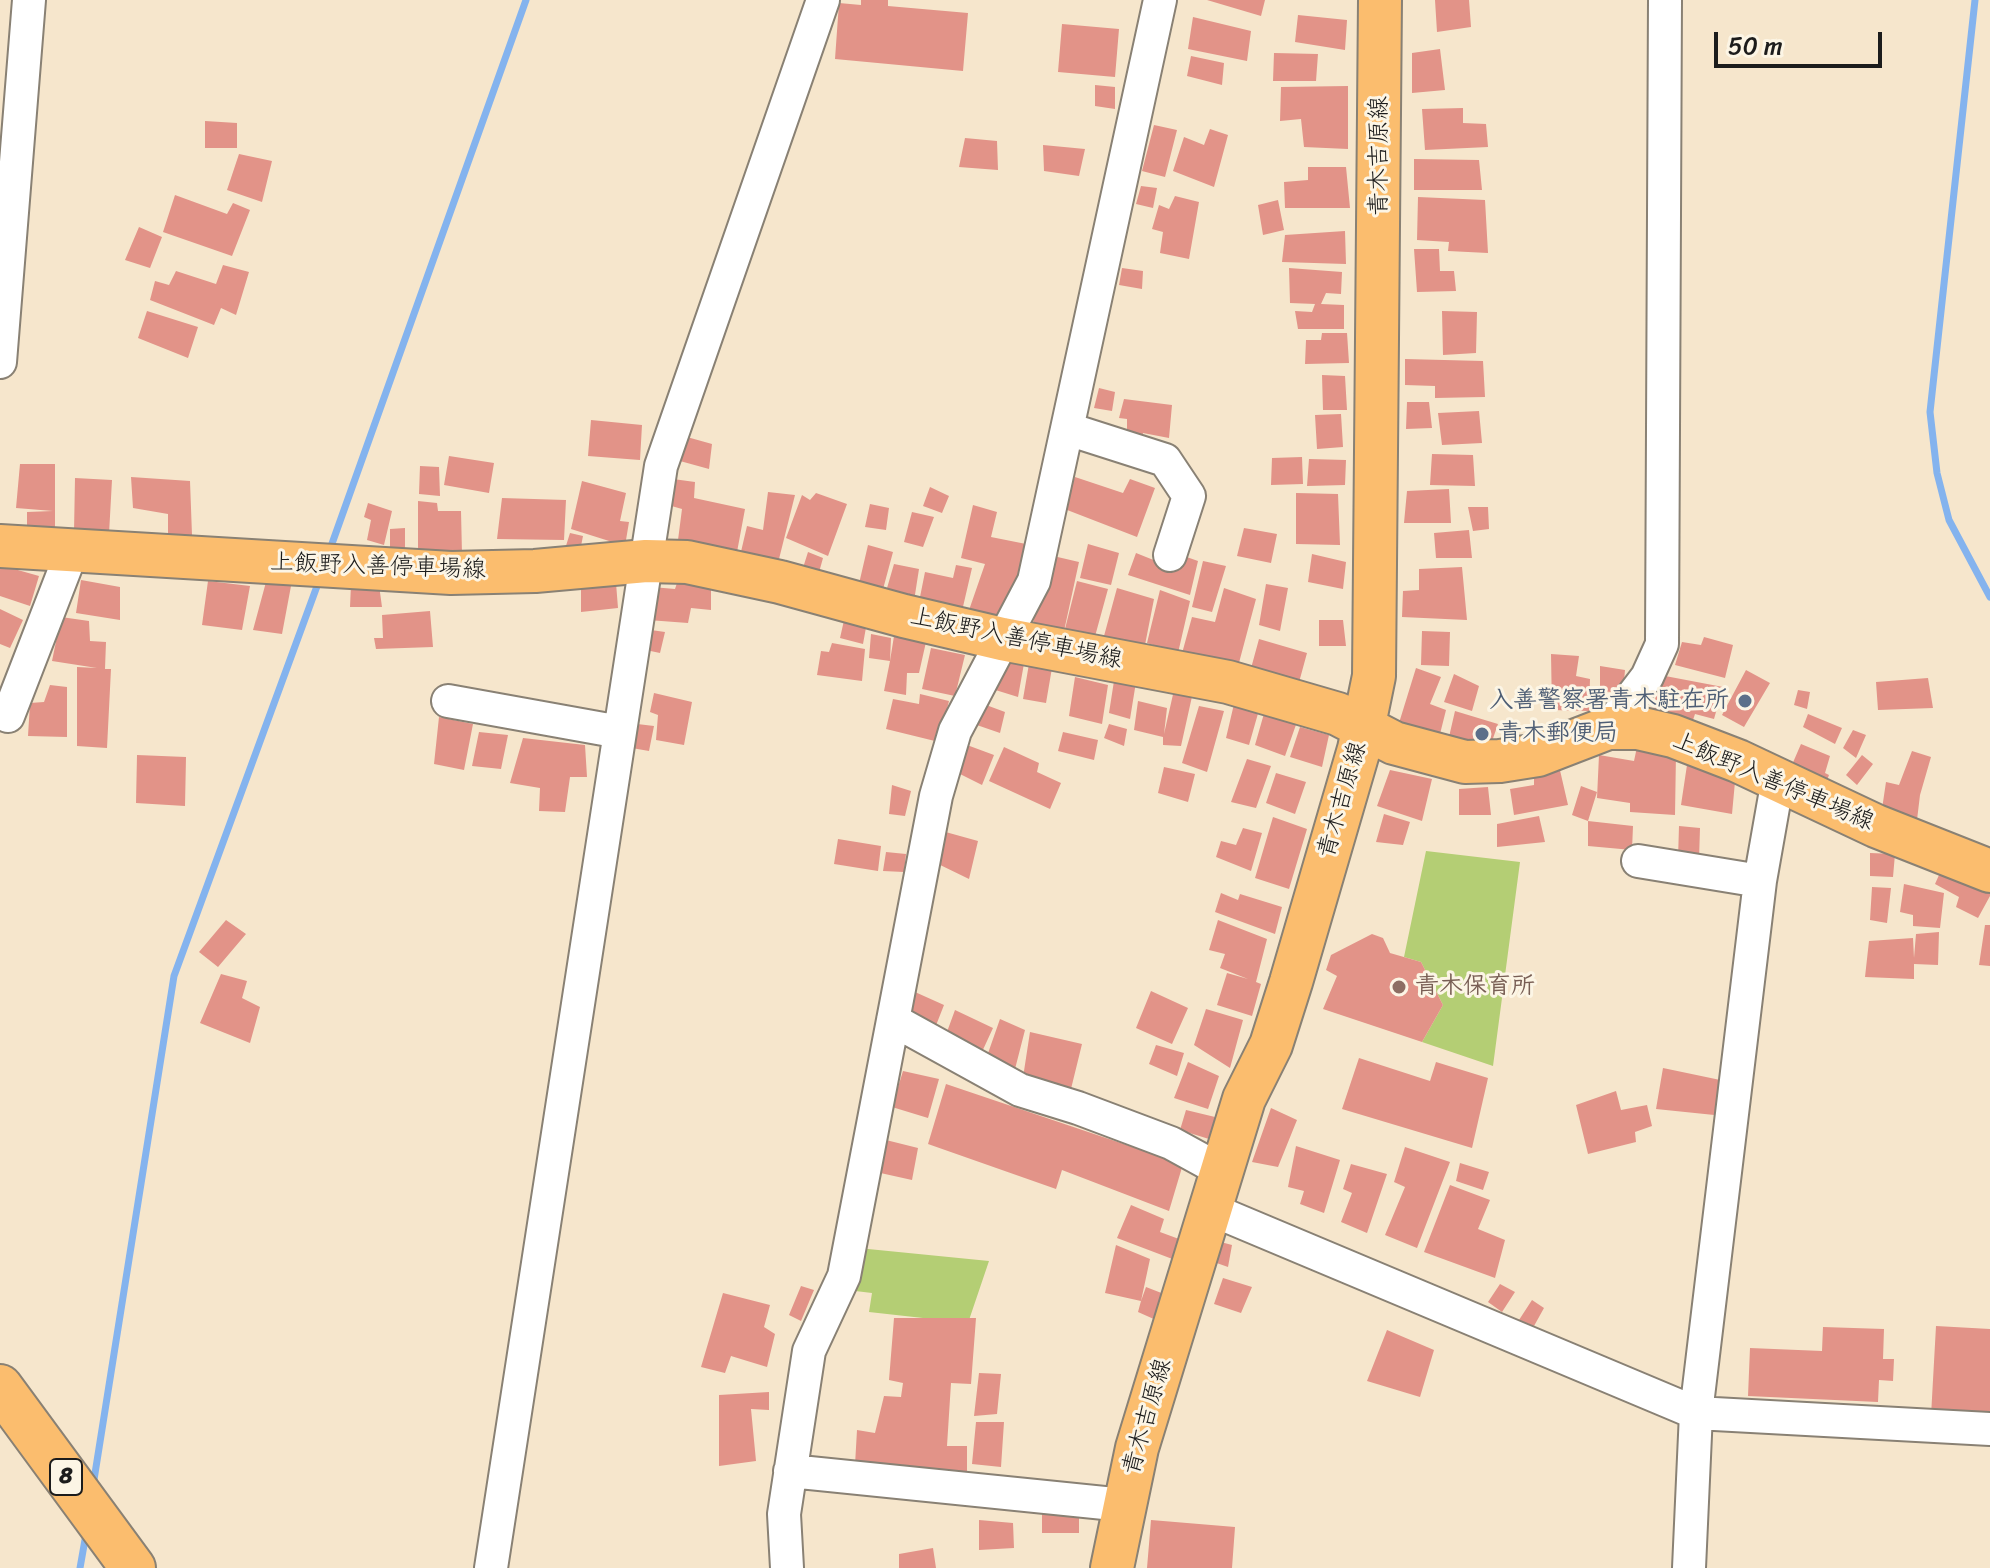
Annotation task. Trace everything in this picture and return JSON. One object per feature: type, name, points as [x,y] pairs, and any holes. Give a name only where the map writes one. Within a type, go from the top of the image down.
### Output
[{"type":"highway","name":"8","points":[[0,1387],[133,1568]]},
{"type":"main road","name":"青木吉原線","points":[[1112,1568],[1137,1448],[1244,1099],[1271,1045],[1283,1007],[1363,726],[1374,676],[1380,0]]},
{"type":"main road","name":"上飯野入善停車場線","points":[[0,546],[451,573],[535,571],[646,561],[687,562],[1002,639],[1228,682],[1338,714],[1394,743],[1465,762],[1538,755],[1608,728],[1638,728],[1673,736],[1778,779],[1876,826],[1990,871]]},
{"type":"street","points":[[0,362],[29,0]]},
{"type":"street","points":[[491,1568],[661,466],[823,0]]},
{"type":"street","points":[[787,1568],[784,1514],[809,1351],[844,1276],[936,796],[955,731],[1034,581],[1160,0]]},
{"type":"street","points":[[1608,728],[1647,677],[1662,644],[1665,0]]},
{"type":"street","points":[[1068,429],[1165,460],[1189,496],[1170,555]]},
{"type":"street","points":[[8,716],[72,551]]},
{"type":"street","points":[[448,701],[620,732]]},
{"type":"street","points":[[1689,1568],[1696,1413],[1760,881],[1778,779]]},
{"type":"street","points":[[1638,861],[1760,881]]},
{"type":"street","points":[[893,1020],[1020,1090],[1171,1143],[1216,1190],[1696,1413],[1990,1429]]},
{"type":"street","points":[[790,1471],[1124,1505]]},
{"type":"green space","points":[[1426,851],[1520,862],[1493,1066],[1422,1042],[1443,1005],[1421,962],[1404,957]]},
{"type":"green space","points":[[858,1248],[989,1261],[968,1323],[869,1312],[872,1293],[847,1290]]},
{"type":"building","points":[[861,0],[888,0],[888,6],[968,13],[963,71],[835,59],[839,3],[861,5]]},
{"type":"building","points":[[1207,0],[1265,0],[1261,16]]},
{"type":"building","points":[[1435,0],[1469,0],[1471,27],[1437,32]]},
{"type":"building","points":[[1298,15],[1347,20],[1345,50],[1295,42]]},
{"type":"building","points":[[1193,17],[1251,31],[1247,61],[1188,49]]},
{"type":"building","points":[[1062,24],[1119,29],[1115,77],[1058,72]]},
{"type":"building","points":[[1440,49],[1445,90],[1412,93],[1412,53]]},
{"type":"building","points":[[1274,53],[1318,54],[1316,81],[1273,81]]},
{"type":"building","points":[[1191,56],[1224,63],[1222,85],[1187,76]]},
{"type":"building","points":[[1095,85],[1115,87],[1115,109],[1095,106]]},
{"type":"building","points":[[1348,86],[1348,149],[1304,147],[1301,119],[1280,121],[1281,87]]},
{"type":"building","points":[[1463,108],[1463,123],[1486,124],[1488,147],[1425,150],[1422,109]]},
{"type":"building","points":[[205,121],[237,123],[237,148],[205,148]]},
{"type":"building","points":[[1154,125],[1177,130],[1165,177],[1142,171]]},
{"type":"building","points":[[1210,129],[1228,135],[1214,187],[1173,171],[1184,137],[1204,145]]},
{"type":"building","points":[[965,138],[997,141],[998,170],[959,167]]},
{"type":"building","points":[[1043,145],[1085,149],[1079,176],[1044,171]]},
{"type":"building","points":[[239,154],[272,161],[262,202],[227,190]]},
{"type":"building","points":[[1414,159],[1479,160],[1482,190],[1414,190]]},
{"type":"building","points":[[1308,167],[1346,167],[1350,208],[1285,208],[1284,182],[1308,180]]},
{"type":"building","points":[[1141,186],[1157,188],[1153,208],[1136,204]]},
{"type":"building","points":[[175,195],[227,214],[233,203],[250,210],[232,256],[163,232]]},
{"type":"building","points":[[1175,196],[1199,202],[1189,259],[1160,253],[1163,232],[1152,229],[1159,205],[1169,209]]},
{"type":"building","points":[[1418,197],[1485,200],[1488,253],[1448,251],[1449,242],[1417,240]]},
{"type":"building","points":[[1278,200],[1284,230],[1263,235],[1258,205]]},
{"type":"building","points":[[139,227],[162,237],[150,268],[125,260]]},
{"type":"building","points":[[1345,231],[1346,264],[1282,262],[1285,235]]},
{"type":"building","points":[[1414,249],[1439,249],[1440,271],[1454,271],[1456,291],[1417,292]]},
{"type":"building","points":[[223,265],[249,272],[236,315],[221,308],[214,325],[150,300],[155,281],[169,285],[176,271],[216,284]]},
{"type":"building","points":[[1122,268],[1143,271],[1142,289],[1119,285]]},
{"type":"building","points":[[1289,268],[1342,272],[1341,294],[1326,293],[1321,304],[1344,305],[1344,329],[1298,329],[1295,311],[1312,312],[1315,304],[1290,303]]},
{"type":"building","points":[[147,311],[198,327],[188,358],[138,338]]},
{"type":"building","points":[[1442,311],[1477,312],[1476,353],[1443,355]]},
{"type":"building","points":[[1322,333],[1347,333],[1349,363],[1305,364],[1306,340],[1321,340]]},
{"type":"building","points":[[1405,359],[1483,361],[1485,397],[1435,398],[1435,386],[1405,385]]},
{"type":"building","points":[[1322,375],[1345,376],[1347,410],[1323,410]]},
{"type":"building","points":[[1099,388],[1115,392],[1112,411],[1094,408]]},
{"type":"building","points":[[1124,399],[1172,405],[1169,438],[1143,433],[1142,441],[1127,438],[1127,419],[1119,418]]},
{"type":"building","points":[[1407,402],[1429,402],[1432,428],[1406,429]]},
{"type":"building","points":[[1479,411],[1482,443],[1442,445],[1438,413]]},
{"type":"building","points":[[1341,414],[1343,447],[1317,449],[1315,415]]},
{"type":"building","points":[[591,420],[642,425],[640,460],[588,456]]},
{"type":"building","points":[[687,437],[712,444],[709,469],[680,461]]},
{"type":"building","points":[[1432,454],[1473,455],[1475,486],[1430,485]]},
{"type":"building","points":[[449,456],[494,463],[489,493],[444,485]]},
{"type":"building","points":[[1302,457],[1303,484],[1271,485],[1272,458]]},
{"type":"building","points":[[1309,459],[1346,460],[1345,485],[1307,486]]},
{"type":"building","points":[[20,464],[55,464],[55,534],[27,536],[27,512],[53,511],[16,508]]},
{"type":"building","points":[[420,466],[439,467],[440,496],[419,494]]},
{"type":"building","points":[[131,477],[190,481],[192,535],[168,535],[168,514],[133,508]]},
{"type":"building","points":[[1075,477],[1123,493],[1130,479],[1155,488],[1137,537],[1062,508]]},
{"type":"building","points":[[75,478],[112,480],[109,534],[74,532]]},
{"type":"building","points":[[673,479],[695,482],[694,498],[745,509],[737,552],[678,540],[682,509],[668,505]]},
{"type":"building","points":[[582,481],[626,493],[620,521],[629,522],[625,546],[571,529]]},
{"type":"building","points":[[930,487],[949,496],[942,513],[923,506]]},
{"type":"building","points":[[1449,489],[1451,523],[1404,523],[1407,491]]},
{"type":"building","points":[[768,492],[795,495],[777,567],[740,556],[747,526],[763,530]]},
{"type":"building","points":[[816,493],[847,504],[828,556],[786,538],[802,495],[810,500]]},
{"type":"building","points":[[1296,493],[1338,494],[1340,545],[1296,544]]},
{"type":"building","points":[[502,498],[566,500],[564,540],[497,539]]},
{"type":"building","points":[[418,501],[437,503],[438,511],[461,511],[462,554],[418,553]]},
{"type":"building","points":[[368,503],[392,511],[384,545],[367,540],[371,520],[364,517]]},
{"type":"building","points":[[870,504],[889,508],[886,530],[865,527]]},
{"type":"building","points":[[973,505],[997,512],[991,537],[1031,545],[1021,583],[998,620],[968,613],[985,564],[961,558]]},
{"type":"building","points":[[1468,507],[1488,507],[1489,529],[1473,531]]},
{"type":"building","points":[[912,512],[934,517],[923,547],[904,542]]},
{"type":"building","points":[[405,528],[405,552],[390,552],[390,529]]},
{"type":"building","points":[[1244,528],[1277,534],[1271,563],[1237,556]]},
{"type":"building","points":[[1469,530],[1472,558],[1436,558],[1434,533]]},
{"type":"building","points":[[570,533],[583,536],[580,551],[565,549]]},
{"type":"building","points":[[1088,544],[1119,553],[1111,585],[1080,578]]},
{"type":"building","points":[[868,545],[893,552],[882,593],[858,588]]},
{"type":"building","points":[[808,552],[823,558],[818,576],[802,571]]},
{"type":"building","points":[[1136,553],[1176,569],[1181,555],[1198,561],[1190,595],[1128,575]]},
{"type":"building","points":[[1312,554],[1346,562],[1343,589],[1308,582]]},
{"type":"building","points":[[1049,555],[1079,562],[1064,631],[1033,623]]},
{"type":"building","points":[[1203,561],[1226,566],[1212,612],[1192,607]]},
{"type":"building","points":[[894,564],[919,569],[914,601],[885,595]]},
{"type":"building","points":[[0,565],[39,576],[30,606],[0,596]]},
{"type":"building","points":[[956,565],[972,568],[962,611],[919,602],[925,572],[953,578]]},
{"type":"building","points":[[1462,567],[1467,620],[1402,617],[1403,591],[1419,590],[1419,569]]},
{"type":"building","points":[[81,580],[120,587],[120,620],[76,613]]},
{"type":"building","points":[[678,580],[711,583],[711,610],[691,608],[688,623],[648,620],[652,587],[675,589]]},
{"type":"building","points":[[208,581],[250,586],[242,630],[202,625]]},
{"type":"building","points":[[1077,581],[1108,589],[1094,640],[1064,633]]},
{"type":"building","points":[[266,582],[291,586],[282,634],[253,630]]},
{"type":"building","points":[[616,583],[618,608],[581,612],[581,588]]},
{"type":"building","points":[[1266,584],[1288,588],[1280,631],[1259,625]]},
{"type":"building","points":[[351,585],[379,585],[382,607],[350,607]]},
{"type":"building","points":[[1117,588],[1154,599],[1144,650],[1104,636]]},
{"type":"building","points":[[1224,588],[1256,599],[1236,674],[1181,657],[1192,617],[1215,622]]},
{"type":"building","points":[[1160,590],[1190,601],[1178,653],[1147,643]]},
{"type":"building","points":[[0,609],[23,620],[10,648],[0,644]]},
{"type":"building","points":[[430,611],[433,647],[376,649],[374,638],[383,638],[382,615]]},
{"type":"building","points":[[845,616],[867,622],[863,644],[840,638]]},
{"type":"building","points":[[61,617],[89,621],[90,641],[106,642],[105,669],[111,669],[107,748],[77,746],[77,667],[97,668],[52,661]]},
{"type":"building","points":[[1319,620],[1343,620],[1346,646],[1319,646]]},
{"type":"building","points":[[644,629],[665,632],[660,653],[641,649]]},
{"type":"building","points":[[1422,631],[1450,632],[1449,666],[1421,665]]},
{"type":"building","points":[[871,634],[891,638],[890,661],[869,658]]},
{"type":"building","points":[[894,636],[926,642],[919,673],[907,673],[906,695],[884,691]]},
{"type":"building","points":[[1704,637],[1733,645],[1725,678],[1675,665],[1682,642],[1701,645]]},
{"type":"building","points":[[1259,639],[1307,653],[1298,686],[1250,672]]},
{"type":"building","points":[[832,643],[865,649],[862,681],[817,675],[821,651],[829,652]]},
{"type":"building","points":[[931,648],[965,655],[955,696],[922,689]]},
{"type":"building","points":[[1551,654],[1579,656],[1576,676],[1590,679],[1589,711],[1552,710]]},
{"type":"building","points":[[1000,655],[1025,658],[1018,697],[989,688]]},
{"type":"building","points":[[1030,658],[1053,662],[1046,703],[1023,699]]},
{"type":"building","points":[[1600,666],[1625,670],[1623,693],[1600,691]]},
{"type":"building","points":[[1416,668],[1441,677],[1430,704],[1446,710],[1439,738],[1399,723]]},
{"type":"building","points":[[1746,670],[1770,683],[1744,727],[1722,715]]},
{"type":"building","points":[[1454,674],[1479,686],[1472,711],[1444,702]]},
{"type":"building","points":[[1660,675],[1723,687],[1714,719],[1695,714],[1691,726],[1652,715]]},
{"type":"building","points":[[1075,677],[1108,685],[1102,724],[1069,716]]},
{"type":"building","points":[[1928,678],[1933,708],[1878,710],[1876,682]]},
{"type":"building","points":[[1114,681],[1136,682],[1130,719],[1109,713]]},
{"type":"building","points":[[50,685],[67,687],[67,737],[28,736],[30,703],[44,702]]},
{"type":"building","points":[[1174,690],[1193,692],[1181,746],[1163,745],[1163,737],[1134,730],[1138,701],[1167,708],[1164,734]]},
{"type":"building","points":[[1798,690],[1810,692],[1807,709],[1794,705]]},
{"type":"building","points":[[654,693],[692,702],[684,745],[656,740],[658,715],[650,712]]},
{"type":"building","points":[[920,694],[949,701],[939,742],[886,729],[893,699],[919,704]]},
{"type":"building","points":[[978,702],[1005,712],[1000,733],[971,723]]},
{"type":"building","points":[[1234,704],[1259,710],[1249,745],[1226,738]]},
{"type":"building","points":[[1199,706],[1224,711],[1207,772],[1182,763]]},
{"type":"building","points":[[1265,710],[1298,719],[1285,756],[1255,745]]},
{"type":"building","points":[[1455,711],[1498,724],[1490,747],[1449,737]]},
{"type":"building","points":[[1808,714],[1842,728],[1835,744],[1803,727]]},
{"type":"building","points":[[439,717],[473,724],[464,770],[434,764]]},
{"type":"building","points":[[629,723],[654,726],[649,751],[626,747]]},
{"type":"building","points":[[1109,724],[1127,729],[1124,746],[1104,738]]},
{"type":"building","points":[[1300,727],[1329,735],[1322,767],[1290,757]]},
{"type":"building","points":[[1853,730],[1866,735],[1856,758],[1843,748]]},
{"type":"building","points":[[479,732],[508,735],[501,769],[472,766]]},
{"type":"building","points":[[1063,732],[1098,740],[1094,760],[1058,751]]},
{"type":"building","points":[[523,738],[585,745],[587,777],[570,777],[565,812],[539,811],[540,788],[510,783]]},
{"type":"building","points":[[1801,744],[1830,756],[1825,773],[1829,775],[1823,791],[1788,774]]},
{"type":"building","points":[[967,745],[994,755],[982,785],[956,772]]},
{"type":"building","points":[[1004,747],[1039,763],[1037,772],[1061,783],[1050,809],[989,781]]},
{"type":"building","points":[[1637,747],[1676,753],[1675,815],[1630,812],[1630,803],[1597,798],[1599,755],[1634,761]]},
{"type":"building","points":[[1912,751],[1931,757],[1920,795],[1917,820],[1882,809],[1886,782],[1899,785]]},
{"type":"building","points":[[137,755],[186,757],[185,806],[136,803]]},
{"type":"building","points":[[1862,755],[1873,764],[1857,785],[1846,775]]},
{"type":"building","points":[[1247,759],[1271,766],[1256,808],[1231,802]]},
{"type":"building","points":[[1687,765],[1736,771],[1732,814],[1681,805]]},
{"type":"building","points":[[1559,766],[1568,805],[1514,815],[1510,789],[1534,785],[1534,771]]},
{"type":"building","points":[[1164,767],[1195,774],[1188,802],[1158,793]]},
{"type":"building","points":[[1390,770],[1432,779],[1422,821],[1377,806]]},
{"type":"building","points":[[1276,773],[1306,782],[1295,814],[1266,803]]},
{"type":"building","points":[[892,785],[911,791],[905,816],[889,814]]},
{"type":"building","points":[[1581,786],[1597,792],[1588,821],[1572,815]]},
{"type":"building","points":[[1488,787],[1491,815],[1459,815],[1459,789]]},
{"type":"building","points":[[1384,814],[1410,822],[1403,845],[1376,842]]},
{"type":"building","points":[[1539,816],[1545,842],[1497,847],[1497,824]]},
{"type":"building","points":[[1273,817],[1307,829],[1289,889],[1255,878]]},
{"type":"building","points":[[1588,821],[1633,826],[1632,850],[1588,846]]},
{"type":"building","points":[[1679,826],[1700,828],[1699,860],[1678,859]]},
{"type":"building","points":[[1243,828],[1262,833],[1251,871],[1216,857],[1221,841],[1236,845]]},
{"type":"building","points":[[942,831],[978,841],[969,879],[932,861]]},
{"type":"building","points":[[838,839],[881,846],[878,871],[834,864]]},
{"type":"building","points":[[886,852],[906,854],[904,872],[883,871]]},
{"type":"building","points":[[1870,853],[1895,854],[1893,877],[1870,876]]},
{"type":"building","points":[[1943,866],[1990,886],[1990,896],[1978,918],[1956,907],[1959,897],[1935,884]]},
{"type":"building","points":[[1904,884],[1944,893],[1940,928],[1913,926],[1913,915],[1900,912]]},
{"type":"building","points":[[1872,887],[1891,888],[1887,923],[1870,920]]},
{"type":"building","points":[[1221,893],[1238,900],[1240,894],[1282,907],[1275,934],[1215,912]]},
{"type":"building","points":[[226,920],[246,934],[218,967],[199,952]]},
{"type":"building","points":[[1218,920],[1267,939],[1256,982],[1261,984],[1252,1016],[1217,1005],[1227,973],[1248,979],[1220,968],[1225,954],[1209,950]]},
{"type":"building","points":[[1985,925],[1990,925],[1990,966],[1979,965]]},
{"type":"building","points":[[1939,932],[1938,965],[1914,964],[1914,979],[1865,977],[1869,941],[1913,938],[1914,958],[1916,934]]},
{"type":"building","points":[[1372,934],[1383,938],[1390,953],[1421,962],[1443,1005],[1422,1042],[1323,1009],[1337,976],[1326,970],[1331,955]]},
{"type":"building","points":[[221,974],[247,981],[242,998],[260,1007],[250,1043],[200,1023]]},
{"type":"building","points":[[1151,991],[1188,1008],[1172,1044],[1136,1028]]},
{"type":"building","points":[[915,992],[944,1005],[933,1033],[903,1018]]},
{"type":"building","points":[[1206,1009],[1243,1020],[1230,1068],[1194,1045]]},
{"type":"building","points":[[955,1010],[993,1028],[981,1054],[944,1040]]},
{"type":"building","points":[[1000,1019],[1025,1030],[1015,1069],[986,1059]]},
{"type":"building","points":[[1030,1032],[1082,1044],[1070,1093],[1022,1084]]},
{"type":"building","points":[[1156,1045],[1184,1053],[1177,1076],[1149,1064]]},
{"type":"building","points":[[1359,1058],[1430,1081],[1436,1062],[1488,1078],[1472,1148],[1342,1109]]},
{"type":"building","points":[[1188,1062],[1219,1076],[1208,1109],[1174,1098]]},
{"type":"building","points":[[1663,1068],[1725,1081],[1724,1116],[1656,1109]]},
{"type":"building","points":[[903,1071],[939,1079],[928,1118],[892,1107]]},
{"type":"building","points":[[946,1084],[1183,1164],[1169,1211],[1062,1170],[1056,1189],[928,1144]]},
{"type":"building","points":[[1616,1091],[1621,1110],[1647,1105],[1652,1126],[1635,1132],[1636,1142],[1588,1154],[1576,1105]]},
{"type":"building","points":[[1271,1108],[1297,1120],[1278,1167],[1252,1162]]},
{"type":"building","points":[[1186,1110],[1215,1117],[1209,1139],[1180,1130]]},
{"type":"building","points":[[882,1139],[918,1148],[912,1180],[876,1172]]},
{"type":"building","points":[[1296,1146],[1340,1160],[1324,1213],[1300,1204],[1304,1191],[1288,1187]]},
{"type":"building","points":[[1405,1147],[1450,1162],[1417,1248],[1385,1235],[1405,1187],[1394,1182]]},
{"type":"building","points":[[1460,1163],[1489,1172],[1483,1190],[1456,1181]]},
{"type":"building","points":[[1351,1164],[1387,1174],[1367,1233],[1341,1222],[1352,1193],[1343,1189]]},
{"type":"building","points":[[1450,1185],[1490,1200],[1478,1229],[1505,1240],[1495,1278],[1424,1252]]},
{"type":"building","points":[[1131,1205],[1164,1219],[1160,1232],[1179,1239],[1175,1260],[1117,1238]]},
{"type":"building","points":[[1217,1241],[1232,1245],[1228,1267],[1211,1261]]},
{"type":"building","points":[[1116,1245],[1150,1259],[1141,1301],[1105,1293]]},
{"type":"building","points":[[1223,1278],[1252,1287],[1241,1313],[1214,1304]]},
{"type":"building","points":[[1500,1284],[1515,1292],[1502,1312],[1488,1302]]},
{"type":"building","points":[[801,1286],[814,1290],[801,1321],[789,1315]]},
{"type":"building","points":[[1146,1287],[1164,1294],[1156,1320],[1138,1312]]},
{"type":"building","points":[[723,1293],[770,1305],[764,1327],[775,1334],[767,1367],[731,1356],[725,1373],[701,1367]]},
{"type":"building","points":[[1532,1300],[1544,1308],[1534,1326],[1519,1320]]},
{"type":"building","points":[[894,1318],[976,1318],[971,1384],[951,1383],[947,1446],[967,1446],[967,1474],[855,1465],[857,1430],[875,1433],[884,1396],[901,1397],[903,1383],[889,1380]]},
{"type":"building","points":[[1936,1326],[1990,1329],[1990,1420],[1931,1416]]},
{"type":"building","points":[[1823,1327],[1884,1329],[1883,1359],[1894,1359],[1893,1381],[1879,1380],[1878,1402],[1748,1396],[1750,1348],[1822,1351]]},
{"type":"building","points":[[1387,1330],[1434,1350],[1420,1397],[1367,1381]]},
{"type":"building","points":[[979,1373],[1001,1374],[997,1414],[974,1416]]},
{"type":"building","points":[[769,1392],[769,1410],[751,1409],[756,1461],[719,1466],[719,1395]]},
{"type":"building","points":[[976,1422],[1004,1422],[1001,1467],[972,1464]]},
{"type":"building","points":[[1079,1508],[1079,1533],[1042,1533],[1042,1509]]},
{"type":"building","points":[[979,1520],[1013,1523],[1014,1548],[979,1550]]},
{"type":"building","points":[[1151,1520],[1235,1527],[1232,1568],[1147,1568]]},
{"type":"building","points":[[933,1548],[936,1568],[899,1568],[899,1554]]},
{"type":"waterway","points":[[329,552],[526,0]]},
{"type":"waterway","points":[[1975,0],[1930,412],[1937,473],[1949,520],[1990,597]]},
{"type":"waterway","points":[[93,1486],[174,976],[320,578]]},
{"type":"waterway","points":[[80,1568],[86,1534]]},
{"type":"place","name":"入善警察署青木駐在所","points":[[1745,701]]},
{"type":"place","name":"青木郵便局","points":[[1482,734]]},
{"type":"place","name":"青木保育所","points":[[1399,987]]}]
